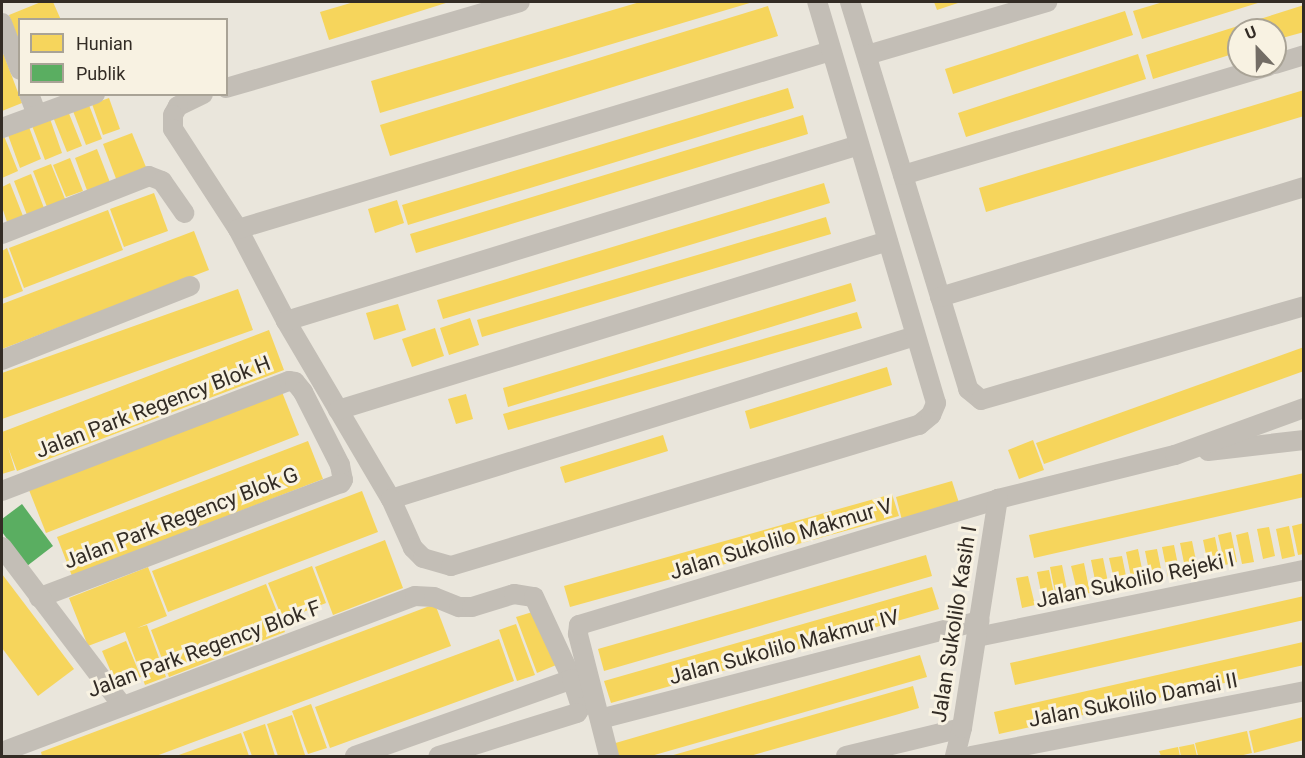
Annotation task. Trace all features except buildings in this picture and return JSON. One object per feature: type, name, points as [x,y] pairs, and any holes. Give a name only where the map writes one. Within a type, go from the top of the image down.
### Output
[{"type":"street","points":[[228,87],[520,2]]},
{"type":"street","points":[[199,96],[178,106],[171,125],[238,229],[286,321],[391,499],[413,548],[423,558],[451,566],[919,425],[931,415],[936,403],[816,2]]},
{"type":"street","points":[[850,2],[968,389],[981,400],[1304,306]]},
{"type":"street","points":[[867,55],[1047,2]]},
{"type":"street","points":[[2,23],[18,65]]},
{"type":"street","points":[[238,229],[831,51]]},
{"type":"street","points":[[1287,61],[1304,56]]},
{"type":"street","points":[[903,175],[1228,78]]},
{"type":"street","points":[[30,96],[37,115]]},
{"type":"street","points":[[2,128],[89,96]]},
{"type":"street","points":[[286,321],[859,145]]},
{"type":"street","points":[[2,234],[149,176],[162,181],[184,213]]},
{"type":"street","points":[[940,297],[1304,187]]},
{"type":"street","points":[[338,410],[888,241]]},
{"type":"street","points":[[2,360],[190,286]]},
{"type":"street","points":[[391,499],[915,336]]},
{"type":"street","name":"Jalan Park Regency Blok H","points":[[2,491],[289,381],[295,382],[303,392],[340,465],[343,480],[341,483]]},
{"type":"street","points":[[1175,455],[1304,408]]},
{"type":"street","points":[[1175,455],[1304,440]]},
{"type":"street","name":"Jalan Sukolilo Makmur V","points":[[600,719],[578,630],[579,625],[998,499],[1175,455]]},
{"type":"street","name":"Jalan Park Regency Blok G","points":[[39,598],[341,483]]},
{"type":"street","name":"Jalan Sukolilo Kasih I","points":[[955,756],[962,728],[998,499]]},
{"type":"street","points":[[2,548],[122,705]]},
{"type":"street","name":"Jalan Sukolilo Rejeki I","points":[[978,629],[1304,570]]},
{"type":"street","name":"Jalan Park Regency Blok F","points":[[2,752],[415,596],[425,596],[459,607],[472,607],[514,594],[534,597],[572,679]]},
{"type":"street","name":"Jalan Sukolilo Makmur IV","points":[[600,719],[978,629]]},
{"type":"street","points":[[355,756],[572,679],[581,707],[577,713],[439,756]]},
{"type":"street","name":"Jalan Sukolilo Damai II","points":[[972,756],[1304,691]]},
{"type":"street","points":[[600,719],[609,756]]},
{"type":"street","points":[[846,756],[962,728]]},
{"type":"street","points":[[422,732],[429,756]]}]
